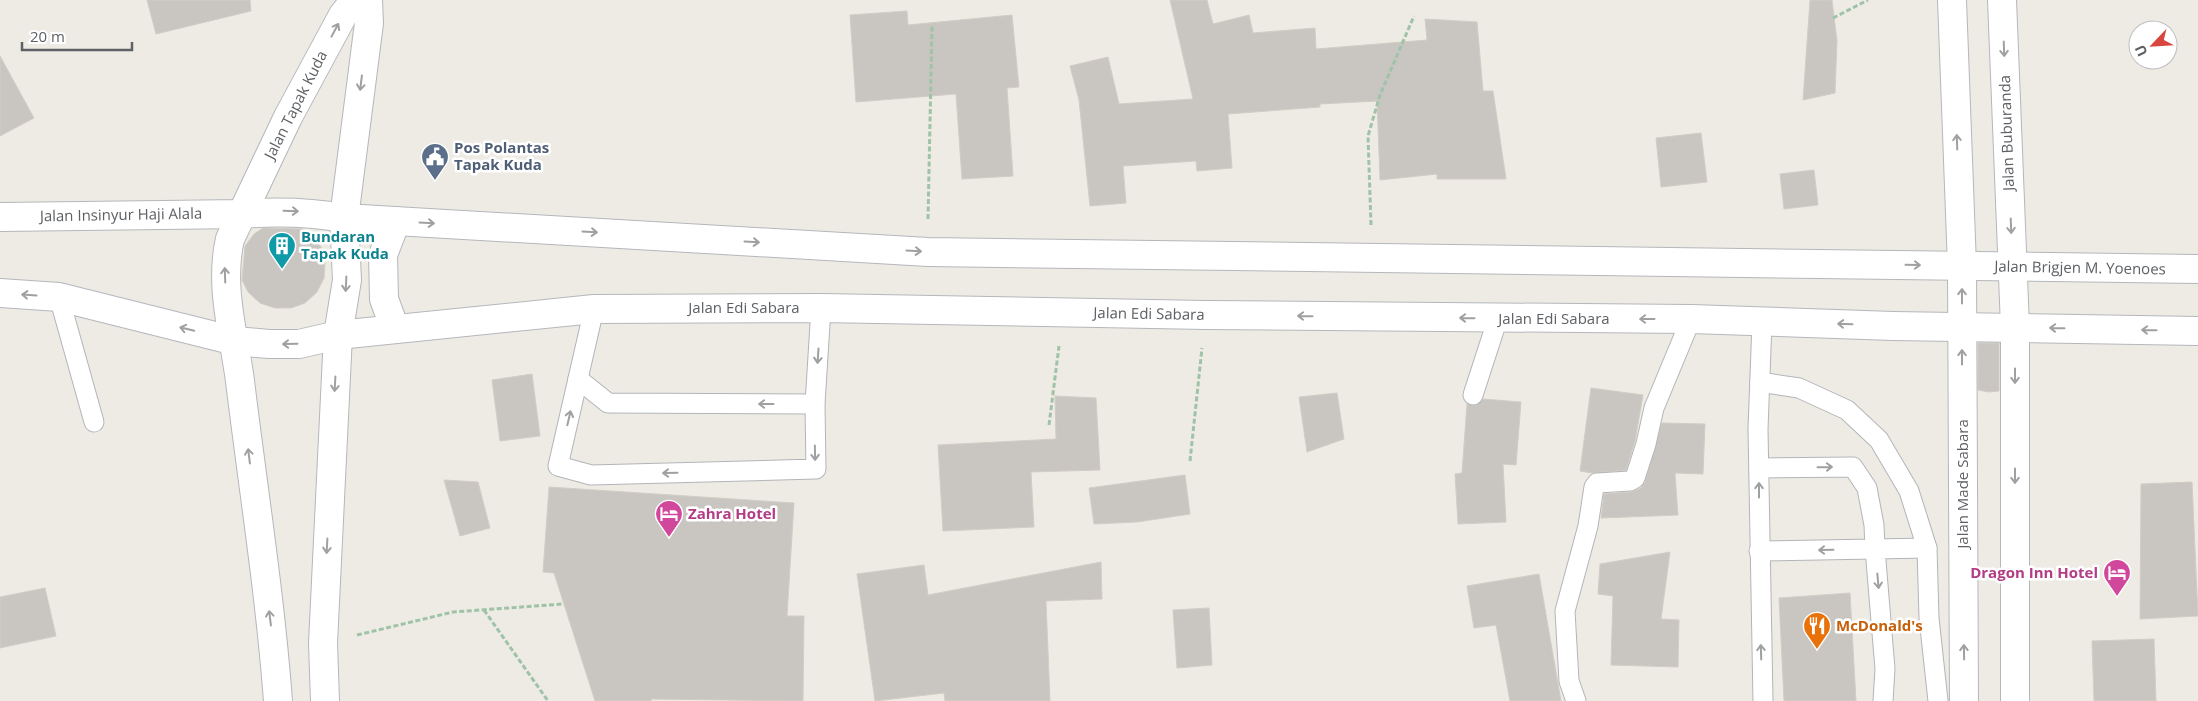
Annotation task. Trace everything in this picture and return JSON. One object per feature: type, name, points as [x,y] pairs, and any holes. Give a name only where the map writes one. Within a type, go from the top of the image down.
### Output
[{"type":"main road","name":"Jalan Tapak Kuda","points":[[242,214],[297,100],[343,15],[355,0]]},
{"type":"main road","points":[[325,701],[324,655],[338,335],[347,280],[344,218],[369,23],[368,0]]},
{"type":"main road","points":[[278,701],[276,666],[225,276],[225,257],[230,239],[242,214],[292,211],[344,218],[928,252],[1962,266],[1952,0]]},
{"type":"main road","name":"Jalan Buburanda","points":[[2002,0],[2015,327]]},
{"type":"main road","name":"Jalan Insinyur Haji Alala","points":[[0,217],[242,214]]},
{"type":"main road","points":[[395,329],[384,298],[383,255],[396,221]]},
{"type":"main road","name":"Jalan Brigjen M. Yoenoes","points":[[1962,266],[2198,269]]},
{"type":"main road","name":"Jalan Made Sabara","points":[[1962,266],[1964,701]]},
{"type":"main road","points":[[0,293],[59,297],[235,341],[299,344],[338,335]]},
{"type":"main road","name":"Jalan Edi Sabara","points":[[338,335],[594,309],[822,308],[1206,315],[1692,319],[1893,326],[2015,327]]},
{"type":"main road","points":[[2015,701],[2015,327],[2198,331]]},
{"type":"lane","points":[[59,297],[94,422]]},
{"type":"lane","points":[[594,309],[558,466],[590,475],[816,470],[815,404],[822,308]]},
{"type":"lane","points":[[1473,395],[1498,318]]},
{"type":"lane","points":[[1576,701],[1569,681],[1565,611],[1588,526],[1594,487],[1596,483],[1635,478],[1646,444],[1654,408],[1692,319]]},
{"type":"lane","points":[[1762,322],[1759,468],[1762,701]]},
{"type":"lane","points":[[578,379],[608,403],[815,404]]},
{"type":"lane","points":[[1760,382],[1799,388],[1847,410],[1879,440],[1909,491],[1927,548],[1929,618],[1938,701]]},
{"type":"lane","points":[[1759,468],[1853,466],[1867,488],[1874,525],[1885,669],[1884,701]]},
{"type":"lane","points":[[1759,552],[1927,548]]},
{"type":"path","points":[[1834,18],[1868,0]]},
{"type":"path","points":[[1372,258],[1368,136],[1380,95],[1414,16]]},
{"type":"path","points":[[928,252],[932,26]]},
{"type":"path","points":[[1049,425],[1064,313]]},
{"type":"path","points":[[1190,461],[1206,315]]},
{"type":"path","points":[[324,655],[453,612],[563,604]]},
{"type":"path","points":[[484,610],[548,701]]},
{"type":"building","points":[[147,0],[250,0],[251,11],[156,34]]},
{"type":"building","points":[[1170,0],[1207,0],[1213,24],[1249,15],[1253,33],[1315,28],[1316,49],[1427,40],[1425,19],[1477,22],[1483,91],[1493,91],[1506,179],[1437,179],[1437,174],[1380,180],[1377,101],[1320,104],[1320,107],[1228,114],[1232,168],[1197,171],[1196,161],[1123,166],[1126,203],[1090,206],[1079,100],[1070,66],[1108,57],[1119,104],[1193,99]]},
{"type":"building","points":[[1810,0],[1832,0],[1837,41],[1835,93],[1803,100]]},
{"type":"building","points":[[907,11],[908,25],[1012,15],[1019,87],[1007,88],[1013,176],[962,179],[956,94],[856,102],[850,15]]},
{"type":"building","points":[[0,56],[34,118],[0,136]]},
{"type":"building","points":[[1701,133],[1707,182],[1661,187],[1656,138]]},
{"type":"building","points":[[1814,170],[1818,205],[1784,209],[1780,174]]},
{"type":"building","name":"Bundaran Tapak Kuda","points":[[263,228],[303,229],[311,234],[321,247],[325,262],[324,278],[317,292],[305,303],[291,308],[275,308],[260,303],[248,292],[242,280],[245,246],[254,234]]},
{"type":"building","points":[[1978,343],[1999,343],[1999,391],[1978,390]]},
{"type":"building","points":[[532,374],[540,436],[500,441],[492,380]]},
{"type":"building","points":[[1591,388],[1643,395],[1635,441],[1626,470],[1592,473],[1580,471]]},
{"type":"building","points":[[1337,393],[1344,439],[1307,452],[1299,397]]},
{"type":"building","points":[[1055,396],[1096,398],[1100,470],[1031,472],[1034,527],[943,531],[938,445],[1056,439]]},
{"type":"building","points":[[1483,399],[1521,402],[1516,465],[1503,464],[1506,522],[1458,524],[1455,474],[1462,473],[1467,404],[1476,406]]},
{"type":"building","points":[[1662,423],[1705,424],[1703,474],[1675,473],[1678,515],[1601,518],[1604,494],[1631,492],[1641,488],[1645,482]]},
{"type":"building","points":[[1185,475],[1190,514],[1137,522],[1094,524],[1089,488]]},
{"type":"building","points":[[444,480],[478,482],[490,528],[460,536]]},
{"type":"building","points":[[2192,482],[2198,616],[2140,619],[2141,484]]},
{"type":"building","points":[[549,487],[794,503],[787,616],[804,616],[803,701],[651,699],[651,701],[595,701],[554,573],[543,572]]},
{"type":"building","points":[[1670,552],[1661,619],[1679,620],[1678,667],[1611,665],[1613,596],[1598,594],[1600,564]]},
{"type":"building","points":[[1101,562],[1102,599],[1046,601],[1050,701],[945,701],[944,693],[875,701],[857,574],[924,565],[928,595]]},
{"type":"building","points":[[1539,574],[1561,701],[1510,701],[1496,625],[1474,628],[1467,586]]},
{"type":"building","points":[[45,588],[56,636],[0,648],[0,597]]},
{"type":"building","name":"McDonald's","points":[[1850,593],[1856,701],[1784,701],[1779,598]]},
{"type":"building","points":[[1209,608],[1212,665],[1177,668],[1173,610]]},
{"type":"building","points":[[2154,639],[2156,701],[2094,701],[2092,641]]},
{"type":"place","name":"Pos Polantas Tapak Kuda","points":[[435,181]]},
{"type":"place","name":"Bundaran Tapak Kuda","points":[[282,270]]},
{"type":"place","name":"Zahra Hotel","points":[[669,538]]},
{"type":"place","name":"Dragon Inn Hotel","points":[[2117,597]]},
{"type":"place","name":"McDonald's","points":[[1817,650]]}]
